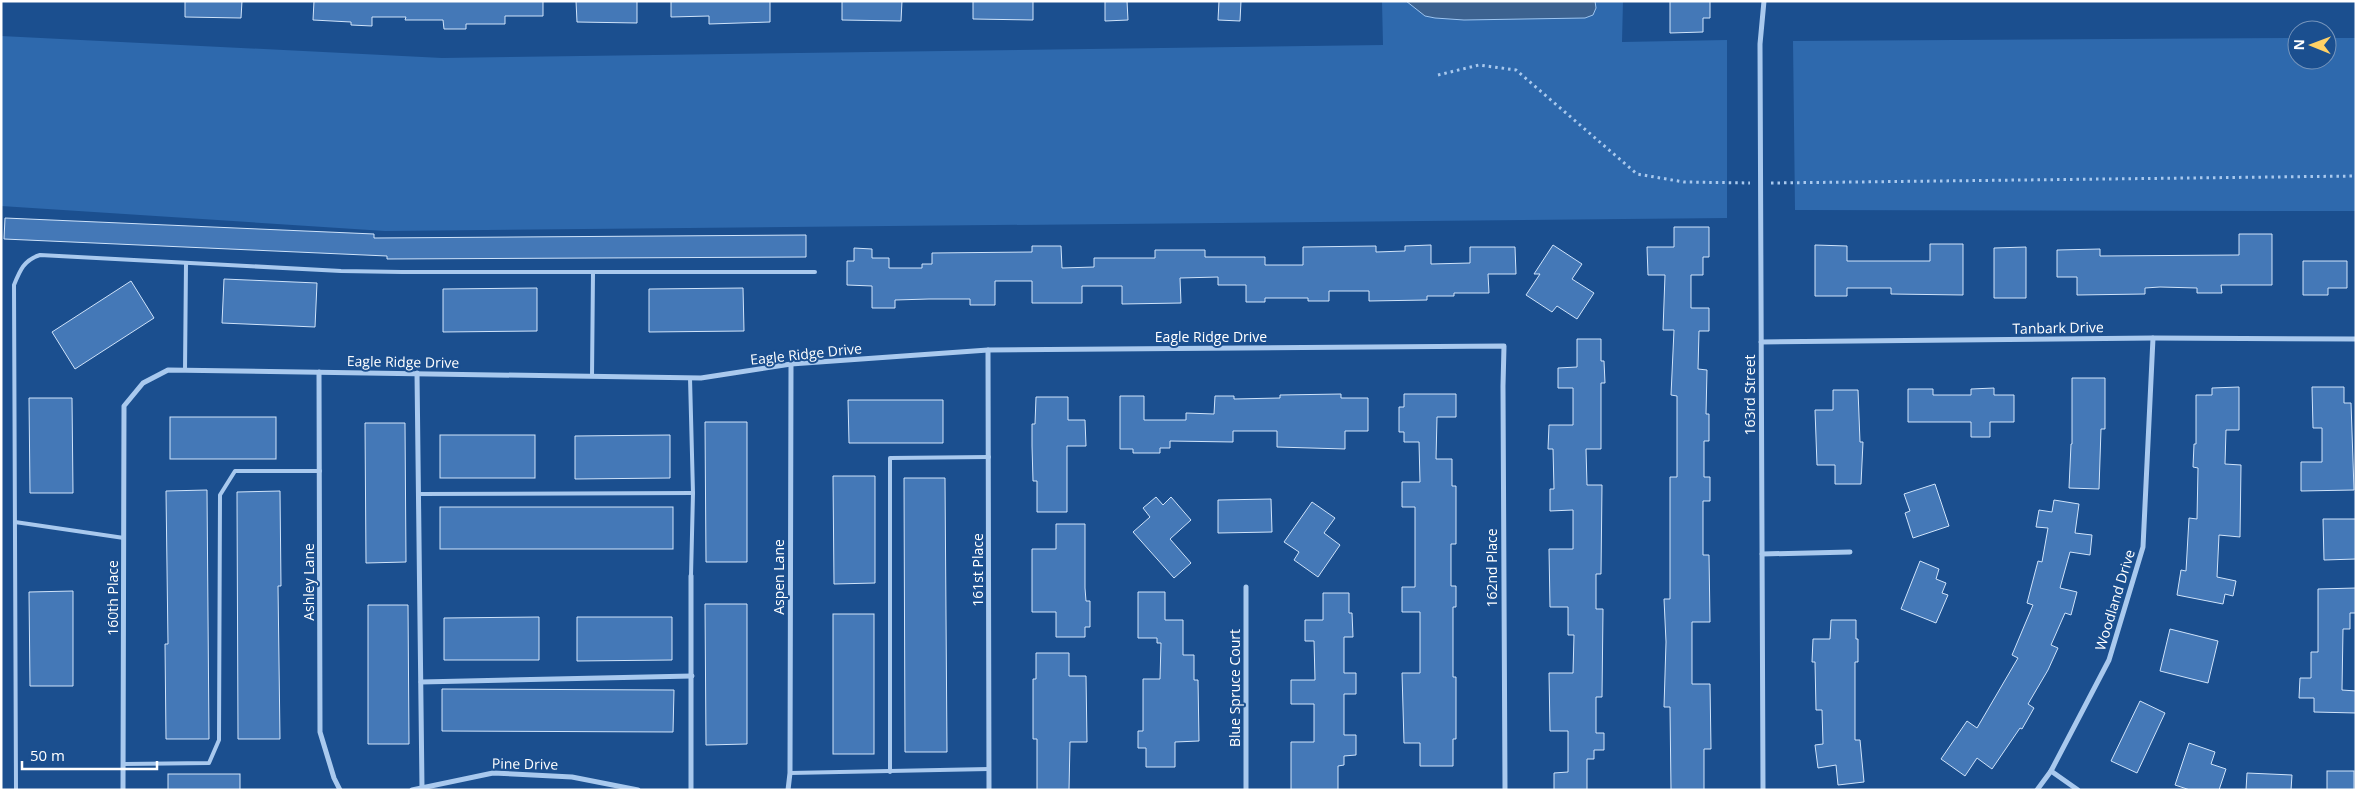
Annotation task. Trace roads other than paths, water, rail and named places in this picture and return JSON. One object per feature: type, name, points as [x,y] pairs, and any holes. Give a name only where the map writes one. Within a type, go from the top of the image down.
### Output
[{"type":"street","name":"163rd Street","points":[[1763,790],[1760,44],[1764,1]]},
{"type":"street","name":"Tanbark Drive","points":[[1761,342],[2153,338],[2356,339]]},
{"type":"street","name":"Woodland Drive","points":[[2037,790],[2051,771],[2109,660],[2143,547],[2153,338]]},
{"type":"street","name":"Eagle Ridge Drive","points":[[124,406],[143,383],[168,370],[701,378],[791,364],[988,350],[1504,346]]},
{"type":"street","name":"162nd Place","points":[[1504,346],[1502,386],[1505,790]]},
{"type":"street","name":"161st Place","points":[[988,350],[989,790]]},
{"type":"street","name":"Aspen Lane","points":[[788,790],[790,773],[791,364]]},
{"type":"street","name":"Ashley Lane","points":[[319,372],[320,732],[334,778],[340,790]]},
{"type":"street","points":[[417,373],[422,788]]},
{"type":"street","name":"160th Place","points":[[124,406],[124,790]]},
{"type":"street","points":[[1762,554],[1850,552]]},
{"type":"street","points":[[691,576],[691,790]]},
{"type":"street","name":"Blue Spruce Court","points":[[1246,587],[1246,790]]},
{"type":"street","points":[[421,682],[692,676]]},
{"type":"street","points":[[2051,771],[2078,790]]},
{"type":"street","name":"Pine Drive","points":[[412,790],[494,773],[572,777],[638,790]]},
{"type":"lane","points":[[16,790],[14,285],[21,268],[29,258],[40,255],[341,271],[814,272]]},
{"type":"lane","points":[[185,370],[186,263]]},
{"type":"lane","points":[[592,376],[594,273]]},
{"type":"lane","points":[[690,378],[693,493],[691,576]]},
{"type":"lane","points":[[890,772],[890,458],[989,457]]},
{"type":"lane","points":[[124,764],[209,763],[219,740],[220,495],[235,471],[320,471]]},
{"type":"lane","points":[[418,494],[693,493]]},
{"type":"lane","points":[[15,522],[124,538]]},
{"type":"lane","points":[[790,773],[989,769]]}]
